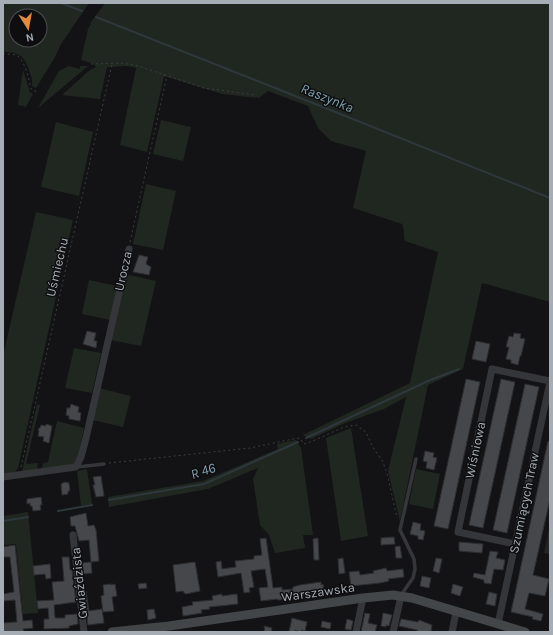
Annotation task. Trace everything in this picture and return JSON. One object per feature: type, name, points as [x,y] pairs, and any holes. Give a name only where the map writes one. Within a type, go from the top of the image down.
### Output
[{"type":"street","name":"Urocza","points":[[76,468],[82,457],[128,249]]},
{"type":"street","name":"Wiśniowa","points":[[515,544],[458,532],[492,369],[550,382]]},
{"type":"street","name":"Szumiących Traw","points":[[498,624],[550,382]]},
{"type":"street","points":[[3,477],[76,468]]},
{"type":"street","name":"Gwiaździsta","points":[[73,535],[84,632]]},
{"type":"street","name":"Warszawska","points":[[112,632],[169,626],[386,595],[401,596],[525,632]]},
{"type":"street","points":[[393,632],[401,596]]},
{"type":"street","points":[[356,632],[363,598]]},
{"type":"street","points":[[452,632],[456,612]]},
{"type":"lane","points":[[401,596],[412,578],[415,569],[414,559],[400,530],[416,459]]},
{"type":"lane","points":[[76,468],[104,464]]},
{"type":"path","points":[[3,54],[17,55],[21,59],[25,67],[31,89],[39,94]]},
{"type":"path","points":[[91,64],[135,65],[204,88],[255,95]]},
{"type":"path","name":"Uśmiechu","points":[[19,475],[112,64]]},
{"type":"path","name":"Urocza","points":[[128,249],[166,80],[164,74]]},
{"type":"path","points":[[104,464],[250,448],[293,438],[300,438],[303,443],[306,444],[344,427],[356,425],[366,432],[372,446],[383,462],[388,477],[400,530]]},
{"type":"shaded area","points":[[3,3],[89,3],[61,44],[54,59],[36,88],[32,86],[31,76],[25,61],[20,55],[3,52]]},
{"type":"shaded area","points":[[105,3],[550,3],[550,302],[482,283],[463,369],[428,385],[400,521],[388,471],[406,397],[384,409],[345,423],[311,439],[303,435],[410,383],[438,252],[405,241],[402,224],[353,208],[366,151],[331,141],[318,128],[308,106],[268,91],[259,98],[222,94],[164,76],[147,152],[120,145],[136,68],[127,66],[107,67],[100,99],[62,95],[90,70],[96,67],[92,63],[81,60],[88,29],[91,24],[90,23]]},
{"type":"shaded area","points":[[69,66],[80,69],[80,66],[88,66],[38,108],[59,71]]},
{"type":"shaded area","points":[[23,70],[30,92],[33,94],[26,107],[18,105]]},
{"type":"shaded area","points":[[161,120],[191,127],[183,161],[153,154]]},
{"type":"shaded area","points":[[56,122],[93,132],[79,196],[41,187]]},
{"type":"shaded area","points":[[146,184],[176,191],[163,250],[133,244]]},
{"type":"shaded area","points":[[36,212],[73,220],[18,468],[14,473],[3,475],[3,356]]},
{"type":"shaded area","points":[[125,274],[156,281],[141,346],[110,340]]},
{"type":"shaded area","points":[[89,280],[117,286],[110,320],[82,314]]},
{"type":"shaded area","points":[[74,348],[101,353],[92,393],[65,388]]},
{"type":"shaded area","points":[[99,388],[131,396],[123,427],[92,420]]},
{"type":"shaded area","points":[[37,404],[40,405],[26,464],[38,463],[37,470],[22,472]]},
{"type":"shaded area","points":[[57,421],[84,428],[77,461],[75,464],[43,471],[43,463],[48,462]]},
{"type":"shaded area","points":[[351,428],[368,536],[341,541],[326,438]]},
{"type":"shaded area","points":[[296,440],[301,448],[313,535],[303,535],[305,548],[275,553],[269,535],[260,525],[253,479],[258,468],[208,489],[109,507],[108,497],[203,481],[278,449],[277,444]]},
{"type":"shaded area","points":[[87,469],[92,504],[81,506],[77,471]]},
{"type":"shaded area","points":[[416,469],[440,474],[433,509],[409,504]]},
{"type":"shaded area","points":[[28,512],[38,613],[23,614],[16,544],[3,545],[3,516]]},
{"type":"shaded area","points":[[550,525],[550,554],[544,553]]},
{"type":"building","points":[[139,255],[148,257],[146,264],[151,267],[149,275],[133,272]]},
{"type":"building","points":[[87,331],[96,333],[94,341],[97,341],[96,348],[83,344]]},
{"type":"building","points":[[514,333],[521,334],[520,338],[525,339],[518,365],[511,363],[511,360],[506,359],[509,347],[506,347],[509,336],[513,337]]},
{"type":"building","points":[[476,341],[490,344],[486,362],[472,359]]},
{"type":"building","points":[[466,379],[480,382],[448,529],[434,526]]},
{"type":"building","points":[[501,379],[515,382],[483,528],[469,525]]},
{"type":"building","points":[[525,384],[539,387],[507,533],[493,530]]},
{"type":"building","points":[[71,404],[79,407],[78,412],[81,413],[80,421],[69,419],[69,416],[66,415],[67,408],[70,408]]},
{"type":"building","points":[[46,424],[52,426],[49,443],[43,441],[44,437],[38,436],[38,429],[41,425],[46,426]]},
{"type":"building","points":[[548,441],[550,442],[550,499],[533,575],[549,579],[545,596],[529,593],[525,609],[543,614],[541,621],[532,619],[533,617],[511,612]]},
{"type":"building","points":[[425,451],[434,453],[433,457],[437,458],[434,470],[426,468],[427,462],[423,461]]},
{"type":"building","points":[[101,476],[104,496],[96,497],[93,477]]},
{"type":"building","points":[[65,482],[69,483],[70,491],[68,491],[68,494],[62,495],[61,484]]},
{"type":"building","points":[[41,497],[41,510],[33,511],[30,503],[27,504],[27,499]]},
{"type":"building","points":[[86,513],[88,526],[94,525],[96,530],[99,561],[91,562],[89,540],[79,541],[75,526],[71,526],[70,517]]},
{"type":"building","points":[[413,522],[421,524],[420,530],[425,531],[423,540],[418,539],[418,536],[410,534]]},
{"type":"building","points":[[394,537],[395,544],[381,545],[381,538]]},
{"type":"building","points":[[266,538],[273,588],[282,587],[282,590],[293,589],[293,587],[300,585],[321,582],[321,585],[323,584],[324,593],[287,597],[287,599],[261,601],[259,588],[268,587],[265,569],[251,571],[254,587],[249,588],[250,592],[244,593],[241,573],[218,577],[216,562],[221,561],[222,569],[236,567],[235,561],[254,559],[254,556],[262,555],[260,539]]},
{"type":"building","points":[[318,538],[319,560],[314,560],[313,539]]},
{"type":"building","points":[[459,542],[483,544],[482,553],[459,551]]},
{"type":"building","points":[[15,545],[23,621],[32,620],[33,628],[23,629],[24,632],[3,632],[3,623],[17,622],[15,600],[3,601],[3,594],[14,592],[10,557],[3,557],[3,547]]},
{"type":"building","points":[[400,546],[402,558],[396,558],[395,547]]},
{"type":"building","points":[[490,551],[498,552],[496,558],[505,560],[503,570],[494,569],[491,584],[484,583],[484,580],[473,577],[474,573],[485,575]]},
{"type":"building","points":[[62,557],[69,557],[76,602],[54,605],[55,618],[65,618],[65,615],[77,614],[78,624],[69,626],[69,628],[44,629],[44,619],[49,619],[48,608],[38,609],[37,601],[54,600],[52,582],[64,581]]},
{"type":"building","points":[[343,558],[345,573],[339,574],[338,559]]},
{"type":"building","points":[[436,558],[442,559],[439,573],[433,571]]},
{"type":"building","points":[[91,562],[92,573],[82,574],[82,563]]},
{"type":"building","points":[[195,562],[200,591],[186,594],[183,591],[176,592],[173,565]]},
{"type":"building","points":[[50,564],[51,578],[46,579],[45,574],[34,575],[33,566]]},
{"type":"building","points":[[386,568],[387,571],[403,569],[404,577],[388,579],[389,581],[380,583],[351,586],[349,572],[359,571],[360,575],[374,573],[373,571]]},
{"type":"building","points":[[422,576],[431,578],[429,588],[420,586]]},
{"type":"building","points":[[146,583],[147,588],[139,589],[138,584]]},
{"type":"building","points":[[115,584],[117,596],[112,597],[114,611],[103,612],[101,596],[104,595],[103,585]]},
{"type":"building","points":[[453,584],[463,587],[460,596],[451,593]]},
{"type":"building","points":[[84,591],[86,591],[89,611],[102,609],[104,623],[88,625]]},
{"type":"building","points":[[489,592],[497,594],[495,606],[486,604]]},
{"type":"building","points":[[222,594],[222,596],[237,594],[238,604],[209,607],[210,609],[201,610],[202,613],[183,616],[182,607],[193,605],[192,602],[213,600],[212,596]]},
{"type":"building","points":[[154,609],[156,618],[148,620],[147,610]]},
{"type":"building","points":[[365,613],[370,614],[368,623],[377,625],[375,632],[361,632]]},
{"type":"building","points":[[383,613],[392,615],[389,626],[386,625],[386,627],[381,626]]},
{"type":"building","points":[[292,618],[307,622],[305,631],[301,630],[301,632],[295,630],[294,632],[289,632]]},
{"type":"building","points":[[347,619],[353,621],[351,630],[345,629]]},
{"type":"building","points":[[401,619],[418,622],[419,620],[432,625],[431,632],[418,632],[417,630],[399,626]]},
{"type":"building","points":[[322,621],[331,623],[330,629],[321,627]]},
{"type":"building","points":[[264,626],[272,628],[271,632],[265,632]]},
{"type":"waterway","name":"Raszynka","points":[[61,3],[82,11]]},
{"type":"waterway","name":"Raszynka","points":[[96,17],[550,198]]},
{"type":"waterway","name":"R 46","points":[[306,438],[428,381],[459,369]]},
{"type":"waterway","name":"R 46","points":[[109,500],[204,484],[298,442]]},
{"type":"waterway","name":"R 46","points":[[58,511],[92,505]]},
{"type":"waterway","name":"R 46","points":[[3,521],[28,517]]}]
